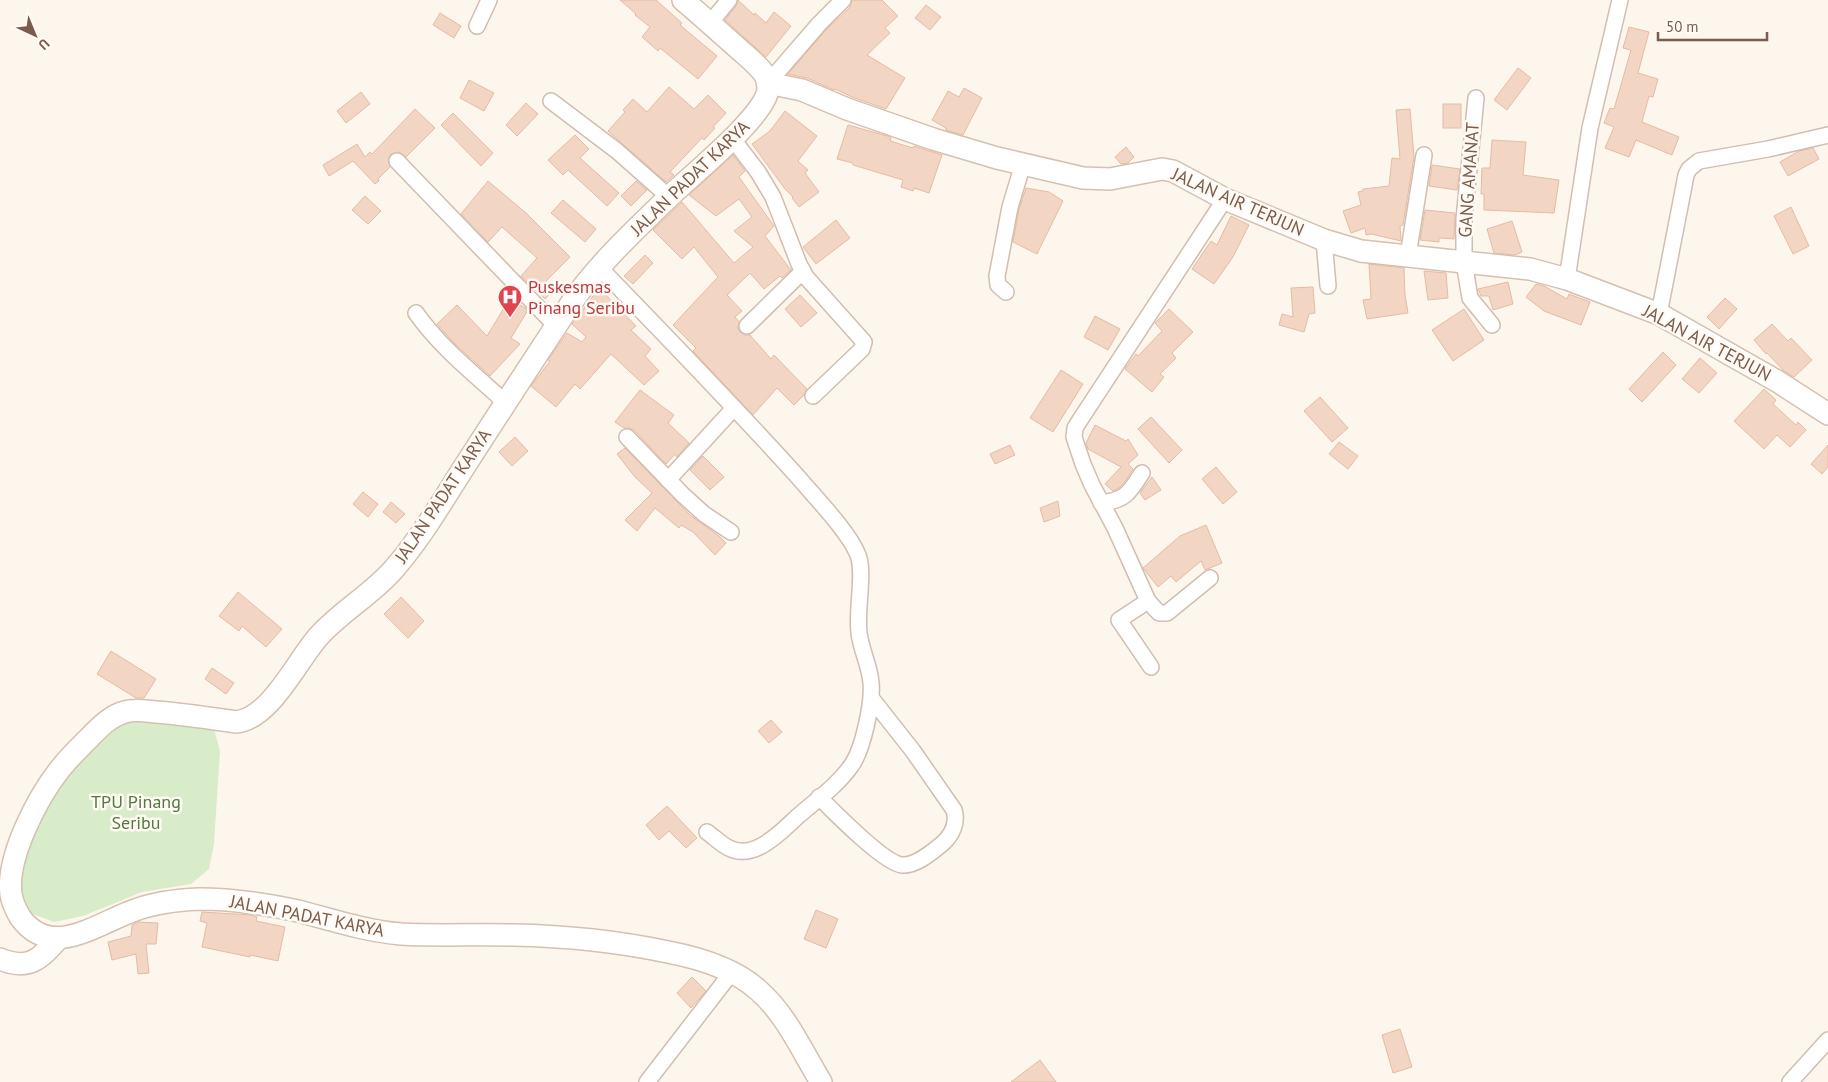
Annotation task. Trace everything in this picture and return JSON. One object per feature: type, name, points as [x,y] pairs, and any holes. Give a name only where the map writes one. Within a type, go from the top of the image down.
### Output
[{"type":"main road","points":[[683,0],[750,59],[765,75],[768,83]]},
{"type":"main road","name":"JALAN PADAT KARYA","points":[[768,83],[768,91],[762,105],[748,122],[669,197],[582,288],[431,519],[394,568],[323,631],[280,688],[254,716],[236,722],[131,710],[111,718],[82,745],[57,773],[33,812],[17,853],[6,904],[33,930],[46,937],[59,938],[74,936],[119,916],[151,905],[184,900],[212,899],[288,909],[345,924],[400,934],[516,934],[578,938],[632,944],[683,955],[732,972],[756,987],[772,1003],[821,1082]]},
{"type":"main road","name":"JALAN AIR TERJUN","points":[[768,83],[802,90],[847,109],[933,139],[1023,164],[1083,178],[1102,180],[1148,171],[1168,170],[1225,199],[1324,240],[1361,251],[1530,269],[1567,279],[1659,314],[1777,381],[1828,414]]},
{"type":"main road","points":[[0,959],[17,964],[31,962],[45,954],[59,938]]},
{"type":"street","points":[[477,26],[489,0]]},
{"type":"street","points":[[710,23],[729,0]]},
{"type":"street","points":[[768,83],[819,24],[843,0]]},
{"type":"street","points":[[1567,279],[1590,128],[1620,0]]},
{"type":"street","name":"GANG AMANAT","points":[[1476,98],[1464,219],[1464,262],[1470,298],[1492,325]]},
{"type":"street","points":[[551,101],[617,151],[669,197]]},
{"type":"street","points":[[1659,314],[1684,183],[1689,169],[1699,161],[1753,152],[1828,135]]},
{"type":"street","points":[[732,138],[758,172],[773,196],[803,271],[812,284],[862,340],[864,345],[813,396]]},
{"type":"street","points":[[1408,256],[1424,155]]},
{"type":"street","points":[[397,161],[556,326]]},
{"type":"street","points":[[1006,292],[998,285],[997,276],[1010,207],[1023,164]]},
{"type":"street","points":[[1210,578],[1168,613],[1159,613],[1148,601],[1115,528],[1092,485],[1074,437],[1075,428],[1225,199]]},
{"type":"street","points":[[1324,240],[1328,286]]},
{"type":"street","points":[[600,268],[734,408],[811,492],[847,536],[857,553],[860,563],[858,624],[871,681],[872,699],[866,725],[854,760],[841,777],[819,798],[765,844],[752,850],[739,851],[729,848],[707,832]]},
{"type":"street","points":[[748,326],[803,271]]},
{"type":"street","points":[[416,312],[427,328],[455,357],[506,403]]},
{"type":"street","points":[[668,480],[734,408]]},
{"type":"street","points":[[627,437],[704,514],[731,532]]},
{"type":"street","points":[[1101,503],[1118,501],[1124,497],[1142,473]]},
{"type":"street","points":[[1148,601],[1119,620],[1151,667]]},
{"type":"street","points":[[819,798],[881,854],[898,864],[906,864],[927,856],[948,838],[952,832],[956,819],[954,810],[913,750],[872,699]]},
{"type":"street","points":[[647,1082],[732,972]]},
{"type":"street","points":[[1790,1082],[1828,1040]]},
{"type":"green space","name":"TPU Pinang Seribu","points":[[151,717],[214,729],[220,751],[214,844],[209,869],[191,884],[142,892],[83,916],[54,922],[30,913],[19,888],[23,857],[57,782],[120,723]]},
{"type":"building","points":[[620,0],[656,0],[682,23],[680,25],[717,56],[698,79],[660,48],[658,51],[642,37],[650,27]]},
{"type":"building","points":[[738,0],[766,23],[774,12],[791,26],[766,57],[725,20],[736,6]]},
{"type":"building","points":[[852,0],[882,0],[898,16],[885,28],[890,33],[867,55],[905,78],[886,109],[807,78],[788,74],[826,30],[850,7]]},
{"type":"building","points":[[926,5],[941,17],[930,30],[915,18]]},
{"type":"building","points":[[440,13],[461,26],[454,38],[433,25]]},
{"type":"building","points":[[1629,27],[1649,32],[1638,73],[1658,79],[1653,97],[1649,96],[1642,122],[1679,137],[1672,155],[1636,140],[1629,157],[1605,148],[1614,127],[1604,123],[1610,108],[1614,109],[1631,50],[1623,48]]},
{"type":"building","points":[[1518,68],[1531,78],[1507,110],[1494,100]]},
{"type":"building","points":[[469,80],[494,93],[484,111],[460,98]]},
{"type":"building","points":[[669,87],[694,109],[708,95],[726,113],[704,140],[702,138],[670,172],[674,175],[666,182],[608,131],[625,112],[623,110],[633,99],[647,112]]},
{"type":"building","points":[[964,88],[982,98],[963,135],[946,130],[946,128],[932,120],[948,91],[959,97]]},
{"type":"building","points":[[361,92],[370,104],[346,123],[337,111]]},
{"type":"building","points":[[526,103],[538,114],[517,136],[506,125]]},
{"type":"building","points":[[1443,104],[1461,104],[1461,128],[1443,128]]},
{"type":"building","points":[[415,109],[435,128],[406,157],[399,152],[391,154],[388,159],[390,167],[378,179],[379,181],[375,184],[353,161],[329,176],[323,165],[357,144],[365,157],[370,152],[372,154]]},
{"type":"building","points":[[1410,109],[1414,157],[1403,225],[1400,226],[1401,241],[1371,234],[1366,235],[1365,228],[1351,233],[1343,211],[1361,205],[1358,192],[1363,191],[1363,189],[1389,186],[1392,158],[1400,159],[1396,110]]},
{"type":"building","points":[[785,111],[817,136],[798,161],[808,170],[805,173],[819,192],[799,207],[752,144],[770,131]]},
{"type":"building","points":[[453,113],[493,153],[481,166],[441,125]]},
{"type":"building","points":[[848,125],[891,137],[890,141],[942,155],[929,193],[914,188],[913,191],[901,187],[903,180],[837,159]]},
{"type":"building","points":[[575,135],[589,149],[580,158],[619,193],[607,206],[568,170],[563,175],[548,160]]},
{"type":"building","points":[[1492,140],[1526,142],[1523,175],[1559,180],[1554,213],[1484,210],[1484,194],[1481,194],[1482,168],[1490,168]]},
{"type":"building","points":[[1126,147],[1134,157],[1128,163],[1121,164],[1115,157]]},
{"type":"building","points":[[1813,148],[1819,159],[1788,176],[1780,162],[1799,151]]},
{"type":"building","points":[[733,155],[745,171],[739,177],[774,226],[765,236],[791,270],[764,289],[750,273],[727,295],[742,311],[735,317],[739,322],[738,328],[740,332],[750,335],[771,359],[774,355],[807,389],[794,405],[777,388],[753,415],[693,351],[696,348],[673,325],[718,277],[694,247],[682,259],[653,230],[682,202],[734,263],[753,247],[734,231],[752,217],[739,199],[716,216],[689,195]]},
{"type":"building","points":[[1432,165],[1460,169],[1457,190],[1429,186]]},
{"type":"building","points":[[488,181],[526,213],[570,257],[546,281],[555,289],[545,299],[521,276],[537,258],[502,227],[488,242],[461,214]]},
{"type":"building","points":[[636,181],[647,190],[631,206],[621,196]]},
{"type":"building","points":[[1026,188],[1049,192],[1063,201],[1037,254],[1013,242],[1019,209]]},
{"type":"building","points":[[365,196],[381,211],[368,224],[352,210]]},
{"type":"building","points":[[563,200],[596,229],[585,242],[551,213]]},
{"type":"building","points":[[1791,207],[1809,246],[1793,254],[1774,216]]},
{"type":"building","points":[[1425,210],[1455,213],[1454,239],[1439,238],[1439,242],[1420,240]]},
{"type":"building","points":[[1231,216],[1249,225],[1233,257],[1214,284],[1192,269],[1211,241],[1217,245]]},
{"type":"building","points":[[836,220],[850,238],[816,264],[803,247]]},
{"type":"building","points":[[1512,221],[1522,252],[1515,255],[1494,253],[1487,229]]},
{"type":"building","points":[[645,255],[653,263],[633,284],[624,276]]},
{"type":"building","points":[[1369,264],[1404,268],[1408,313],[1367,319],[1363,300],[1371,299]]},
{"type":"building","points":[[1424,271],[1446,273],[1448,298],[1428,300]]},
{"type":"building","points":[[1508,282],[1513,304],[1493,310],[1489,296],[1481,296],[1478,289]]},
{"type":"building","points":[[1536,284],[1544,286],[1567,299],[1569,294],[1590,302],[1581,325],[1544,311],[1526,297]]},
{"type":"building","points":[[1313,287],[1315,313],[1309,314],[1304,332],[1279,325],[1282,314],[1293,317],[1291,288]]},
{"type":"building","points":[[599,288],[636,326],[631,330],[651,349],[645,356],[659,371],[644,385],[611,354],[580,389],[575,384],[556,407],[531,386],[550,361],[548,360],[567,333],[582,342],[586,337],[572,324]]},
{"type":"building","points":[[800,295],[817,313],[801,327],[785,309]]},
{"type":"building","points":[[510,298],[528,310],[511,338],[520,344],[490,376],[454,343],[437,324],[457,305],[487,336]]},
{"type":"building","points":[[1725,298],[1737,309],[1719,329],[1707,317]]},
{"type":"building","points":[[1169,309],[1193,332],[1172,353],[1176,358],[1160,374],[1164,377],[1152,392],[1125,369],[1136,354],[1138,356],[1162,331],[1155,323]]},
{"type":"building","points":[[1464,309],[1484,340],[1453,361],[1432,330]]},
{"type":"building","points":[[1095,316],[1120,329],[1108,350],[1084,337]]},
{"type":"building","points":[[1772,324],[1788,341],[1791,338],[1812,360],[1794,377],[1784,371],[1754,340]]},
{"type":"building","points":[[1663,352],[1676,365],[1642,402],[1629,389]]},
{"type":"building","points":[[1700,358],[1717,373],[1699,393],[1682,379]]},
{"type":"building","points":[[1061,370],[1083,384],[1053,432],[1030,418]]},
{"type":"building","points":[[1764,389],[1776,400],[1773,404],[1796,425],[1798,422],[1806,430],[1790,447],[1777,435],[1764,449],[1734,421]]},
{"type":"building","points":[[640,390],[674,415],[668,423],[689,443],[677,457],[675,454],[666,464],[634,430],[624,428],[615,422]]},
{"type":"building","points":[[1320,397],[1348,428],[1332,442],[1304,411]]},
{"type":"building","points":[[1151,417],[1182,450],[1169,463],[1138,429]]},
{"type":"building","points":[[1095,425],[1126,441],[1128,439],[1138,455],[1128,464],[1133,469],[1126,480],[1113,491],[1105,484],[1121,467],[1088,449],[1086,443]]},
{"type":"building","points":[[515,437],[528,451],[512,466],[499,452]]},
{"type":"building","points":[[1339,442],[1358,456],[1348,469],[1329,454]]},
{"type":"building","points":[[1010,445],[1015,455],[995,464],[990,454]]},
{"type":"building","points":[[1828,445],[1828,467],[1822,474],[1811,464]]},
{"type":"building","points":[[625,448],[691,516],[726,543],[715,555],[693,532],[681,525],[679,528],[655,508],[637,531],[625,520],[652,493],[635,477],[617,454]]},
{"type":"building","points":[[703,456],[724,477],[710,490],[690,470]]},
{"type":"building","points":[[1216,467],[1237,492],[1223,504],[1202,479]]},
{"type":"building","points":[[1152,477],[1161,490],[1145,500],[1140,493]]},
{"type":"building","points":[[363,492],[378,504],[368,517],[353,504]]},
{"type":"building","points":[[1058,501],[1060,516],[1044,522],[1040,508]]},
{"type":"building","points":[[391,502],[405,514],[396,523],[383,512]]},
{"type":"building","points":[[1206,525],[1222,563],[1205,570],[1201,561],[1176,582],[1171,576],[1158,587],[1143,568],[1180,536]]},
{"type":"building","points":[[238,592],[282,629],[266,647],[242,626],[239,631],[219,616]]},
{"type":"building","points":[[401,597],[424,621],[408,638],[384,614]]},
{"type":"building","points":[[111,651],[156,679],[144,698],[136,698],[97,674]]},
{"type":"building","points":[[212,668],[234,683],[226,694],[205,679]]},
{"type":"building","points":[[771,720],[782,732],[769,743],[758,731]]},
{"type":"building","points":[[667,806],[697,838],[686,848],[669,831],[659,840],[646,825]]},
{"type":"building","points":[[816,910],[838,919],[826,948],[804,939]]},
{"type":"building","points":[[202,912],[252,915],[257,917],[256,921],[285,927],[278,961],[202,947],[207,923],[200,921]]},
{"type":"building","points":[[139,922],[158,923],[156,944],[146,944],[149,973],[138,974],[136,954],[112,960],[108,942],[131,936],[132,925]]},
{"type":"building","points":[[692,977],[706,991],[691,1008],[677,993]]},
{"type":"building","points":[[1400,1029],[1412,1067],[1393,1073],[1382,1035]]},
{"type":"building","points":[[1040,1060],[1056,1082],[1011,1082]]},
{"type":"place","name":"Puskesmas Pinang Seribu","points":[[510,318]]}]
